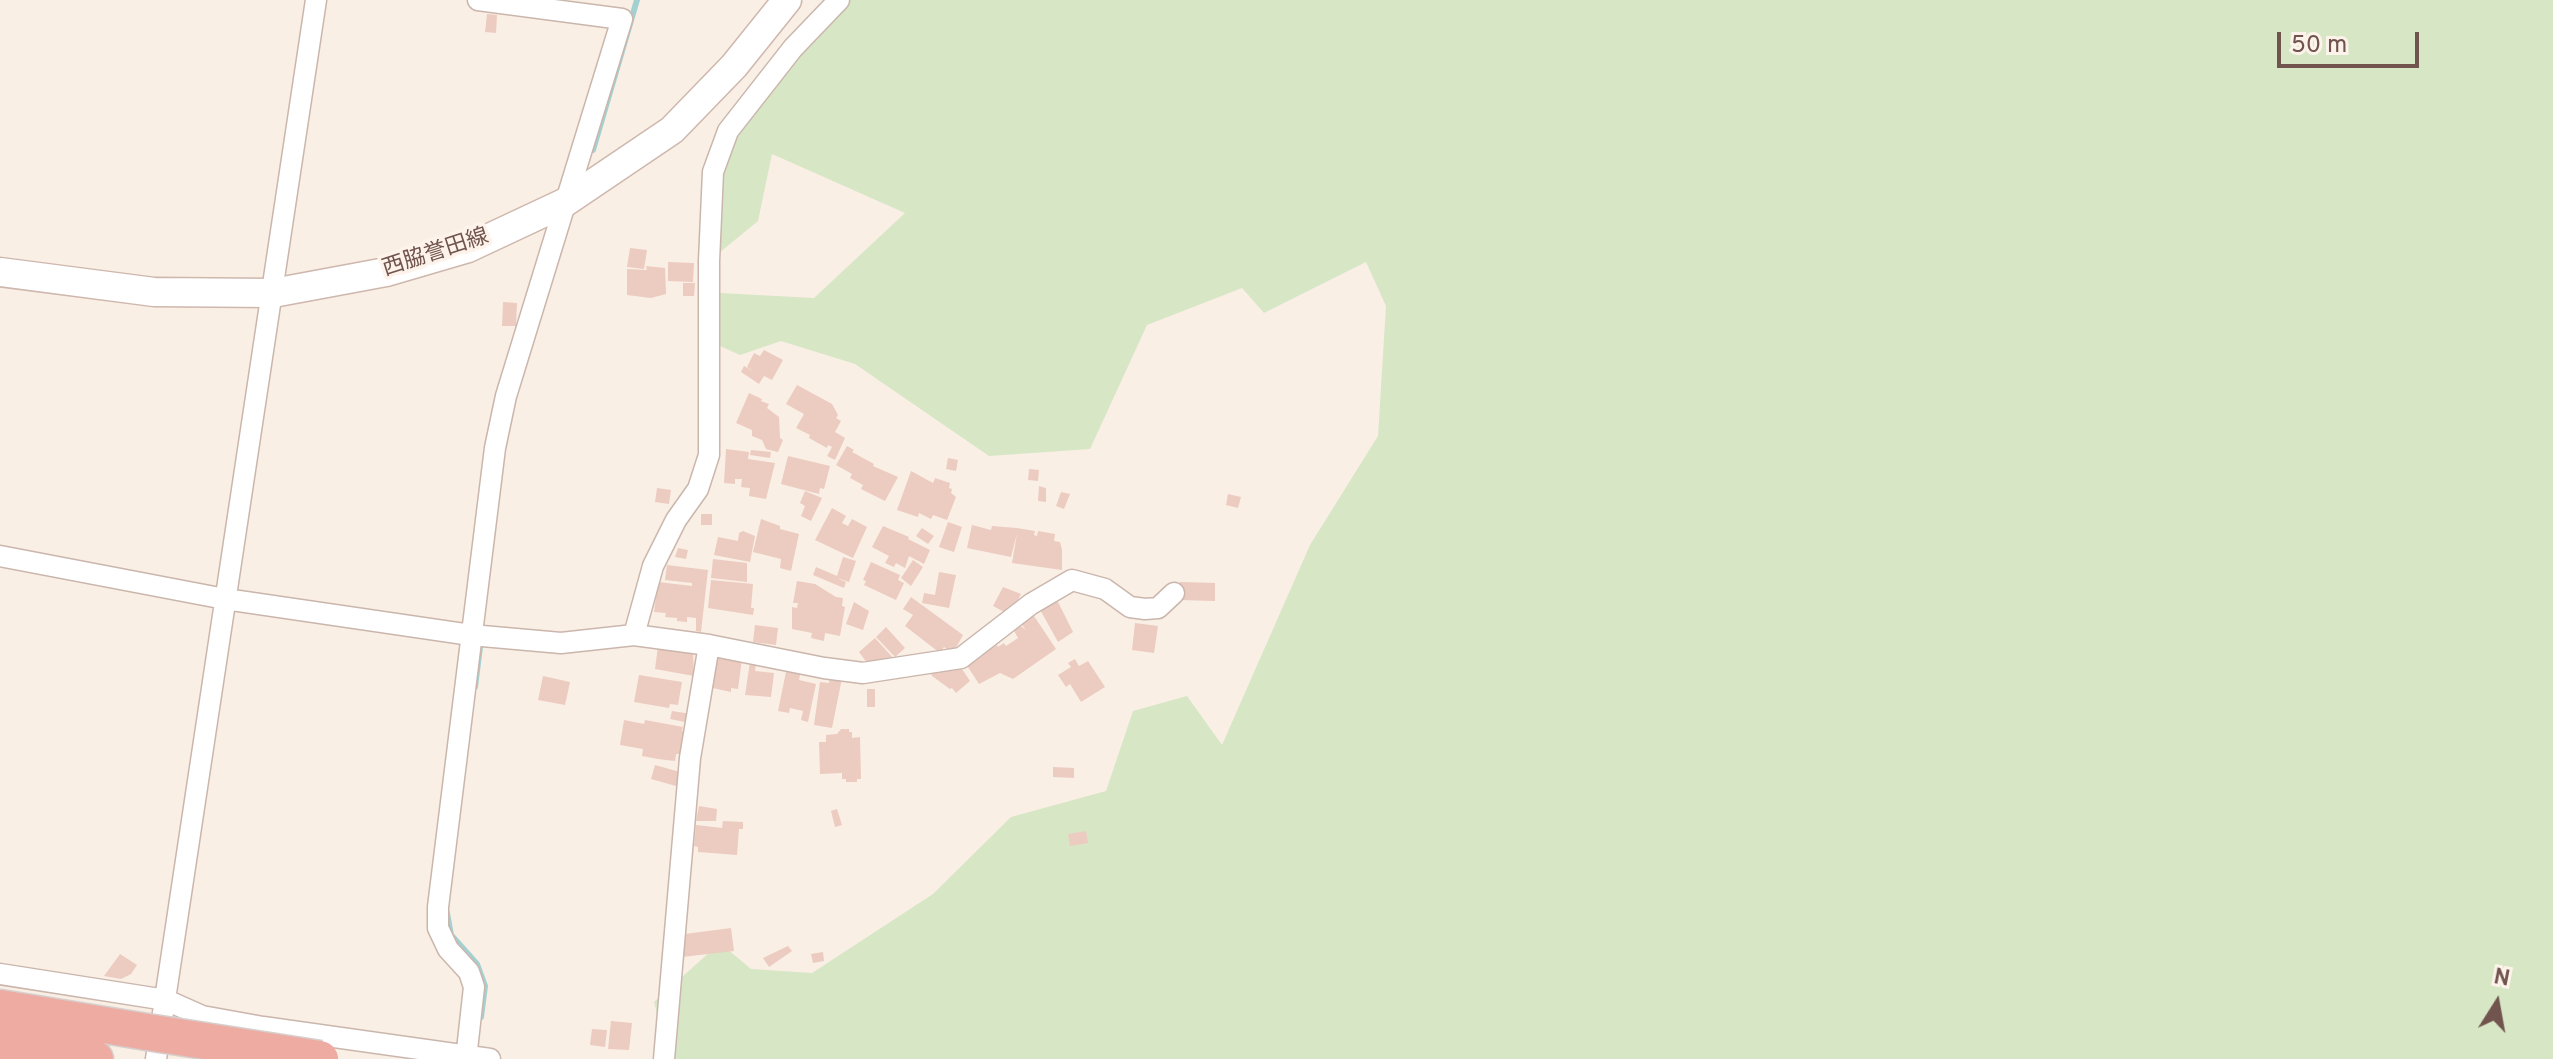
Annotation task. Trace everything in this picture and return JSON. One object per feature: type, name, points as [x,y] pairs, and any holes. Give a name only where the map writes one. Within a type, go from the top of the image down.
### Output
[{"type":"highway","points":[[0,1008],[152,1045],[320,1059]]},
{"type":"highway","points":[[0,1043],[95,1059]]},
{"type":"main road","name":"西脇誉田線","points":[[0,272],[154,292],[273,293],[386,272],[468,248],[564,203],[672,130],[734,66],[787,0]]},
{"type":"street","points":[[152,1045],[166,1000],[316,0]]},
{"type":"street","points":[[466,1058],[474,987],[469,972],[448,949],[438,928],[495,448],[506,396],[622,19],[478,0]]},
{"type":"street","points":[[634,635],[653,566],[676,520],[698,489],[709,455],[709,261],[713,172],[728,131],[793,48],[839,0]]},
{"type":"street","points":[[0,556],[225,599],[471,635],[561,643],[634,635],[709,645],[863,673],[961,658],[1031,604],[1072,580],[1105,589],[1130,607],[1145,609],[1158,608],[1174,593]]},
{"type":"street","points":[[664,1059],[690,758],[709,645]]},
{"type":"street","points":[[0,974],[166,1000],[202,1016],[466,1058],[490,1059]]},
{"type":"green space","points":[[849,0],[2553,0],[2553,1059],[669,1059],[654,1002],[720,943],[751,969],[812,973],[933,894],[1011,817],[1106,791],[1133,711],[1187,696],[1222,745],[1310,545],[1378,436],[1386,306],[1366,262],[1264,313],[1242,288],[1147,325],[1090,449],[989,456],[855,364],[781,341],[740,355],[720,346],[720,293],[814,298],[905,213],[772,154],[758,221],[719,253],[723,152],[816,35]]},
{"type":"building","points":[[487,14],[497,15],[496,33],[485,32]]},
{"type":"building","points":[[630,248],[647,250],[644,269],[627,267]]},
{"type":"building","points":[[668,262],[694,263],[693,282],[668,281]]},
{"type":"building","points":[[646,266],[665,268],[666,294],[651,298],[627,295],[627,269],[647,270]]},
{"type":"building","points":[[683,283],[695,283],[694,296],[683,296]]},
{"type":"building","points":[[503,302],[517,303],[516,326],[502,326]]},
{"type":"building","points":[[764,350],[783,360],[772,380],[764,376],[759,384],[741,372],[744,366],[755,372],[747,367],[754,353],[760,356]]},
{"type":"building","points":[[797,385],[832,404],[838,415],[836,418],[841,421],[835,432],[845,438],[835,460],[827,456],[832,447],[828,445],[827,448],[796,428],[804,414],[786,404]]},
{"type":"building","points":[[749,393],[769,404],[767,408],[779,417],[780,438],[783,440],[778,452],[766,449],[762,440],[752,436],[752,430],[736,423]]},
{"type":"building","points":[[847,446],[873,466],[898,477],[885,501],[861,489],[863,485],[850,478],[852,474],[836,465]]},
{"type":"building","points":[[726,449],[749,452],[748,459],[775,463],[766,499],[749,496],[750,488],[741,487],[742,479],[735,479],[735,484],[724,483]]},
{"type":"building","points":[[751,450],[771,452],[770,458],[750,455]]},
{"type":"building","points":[[788,456],[830,466],[824,489],[820,488],[819,494],[781,484]]},
{"type":"building","points":[[948,458],[958,460],[956,471],[946,469]]},
{"type":"building","points":[[1029,469],[1039,470],[1038,481],[1028,480]]},
{"type":"building","points":[[911,471],[933,483],[935,478],[950,483],[951,493],[956,497],[947,520],[933,515],[931,519],[919,513],[918,517],[897,510]]},
{"type":"building","points":[[1039,486],[1046,488],[1046,502],[1038,501]]},
{"type":"building","points":[[657,488],[671,490],[669,504],[655,502]]},
{"type":"building","points":[[805,491],[822,498],[811,521],[801,516],[805,506],[800,503]]},
{"type":"building","points":[[1061,492],[1070,494],[1064,509],[1056,506]]},
{"type":"building","points":[[1228,494],[1241,497],[1238,508],[1226,505]]},
{"type":"building","points":[[832,508],[846,516],[842,523],[848,526],[852,519],[867,527],[853,558],[815,540]]},
{"type":"building","points":[[701,514],[712,514],[712,525],[701,525]]},
{"type":"building","points":[[761,519],[799,534],[791,571],[780,568],[781,559],[753,552]]},
{"type":"building","points":[[948,522],[962,527],[954,552],[939,547]]},
{"type":"building","points":[[972,525],[991,530],[992,526],[1035,531],[1034,535],[1037,536],[1038,531],[1055,534],[1054,541],[1060,542],[1062,550],[1062,570],[1012,563],[1017,533],[1011,557],[967,548]]},
{"type":"building","points":[[883,526],[930,550],[924,564],[909,556],[905,568],[896,563],[894,567],[885,563],[889,556],[872,547]]},
{"type":"building","points":[[922,528],[934,536],[928,544],[916,536]]},
{"type":"building","points":[[743,531],[755,536],[750,562],[714,555],[718,537],[738,541],[739,533]]},
{"type":"building","points":[[678,548],[688,550],[686,559],[675,557]]},
{"type":"building","points":[[843,557],[856,561],[849,582],[837,578],[846,582],[844,588],[813,575],[816,567],[837,576]]},
{"type":"building","points":[[713,559],[747,563],[747,582],[711,578]]},
{"type":"building","points":[[913,560],[923,567],[911,586],[901,578]]},
{"type":"building","points":[[871,562],[900,575],[898,580],[904,583],[896,600],[864,585],[866,581],[863,580]]},
{"type":"building","points":[[667,565],[708,570],[701,632],[696,631],[696,618],[687,617],[687,622],[677,621],[677,618],[665,617],[666,613],[654,612],[658,582],[692,586],[692,583],[665,580]]},
{"type":"building","points":[[939,572],[956,575],[949,608],[922,603],[924,593],[935,595]]},
{"type":"building","points":[[711,580],[753,584],[753,615],[708,608]]},
{"type":"building","points":[[797,581],[815,584],[843,598],[842,606],[845,607],[840,636],[825,633],[824,641],[811,638],[812,633],[792,629],[792,607],[797,608],[798,603],[793,603]]},
{"type":"building","points":[[1180,582],[1215,583],[1215,601],[1179,600]]},
{"type":"building","points":[[1003,587],[1021,594],[1010,615],[993,606]]},
{"type":"building","points":[[1055,596],[1073,632],[1058,642],[1038,606]]},
{"type":"building","points":[[911,597],[963,635],[953,653],[944,647],[940,653],[905,626],[913,615],[903,609]]},
{"type":"building","points":[[854,602],[869,611],[863,630],[846,624]]},
{"type":"building","points":[[1032,613],[1056,649],[1013,679],[1000,673],[979,684],[964,661],[997,645],[1004,643],[1006,646],[1018,638],[1012,627],[1018,624],[1026,630],[1019,621]]},
{"type":"building","points":[[1135,623],[1158,626],[1154,653],[1132,650]]},
{"type":"building","points":[[755,625],[778,628],[776,645],[753,642]]},
{"type":"building","points":[[886,627],[905,648],[895,657],[876,637]]},
{"type":"building","points":[[875,638],[894,659],[868,664],[859,652]]},
{"type":"building","points":[[658,646],[693,652],[694,676],[655,669]]},
{"type":"building","points":[[712,655],[742,659],[738,689],[731,688],[731,692],[708,687]]},
{"type":"building","points":[[1075,659],[1079,666],[1088,661],[1105,687],[1081,702],[1070,684],[1066,687],[1058,675],[1071,667],[1068,663]]},
{"type":"building","points":[[750,662],[756,663],[755,671],[774,673],[771,697],[745,695]]},
{"type":"building","points":[[958,663],[970,681],[956,693],[932,676],[929,670]]},
{"type":"building","points":[[787,667],[801,670],[799,680],[816,684],[808,722],[801,720],[803,711],[790,708],[789,713],[778,711]]},
{"type":"building","points":[[639,675],[682,682],[678,705],[670,704],[669,708],[634,702]]},
{"type":"building","points":[[543,676],[570,682],[565,705],[538,700]]},
{"type":"building","points":[[830,676],[842,678],[832,728],[814,725],[820,682],[829,683]]},
{"type":"building","points":[[867,689],[875,689],[875,707],[867,707]]},
{"type":"building","points":[[672,711],[691,714],[690,723],[670,719]]},
{"type":"building","points":[[624,720],[644,724],[645,720],[683,727],[682,731],[690,732],[686,754],[676,754],[675,761],[658,759],[642,756],[643,749],[620,745]]},
{"type":"building","points":[[841,729],[849,729],[852,738],[860,737],[861,779],[857,782],[846,782],[842,779],[842,773],[820,774],[819,742],[826,742],[826,735],[837,734]]},
{"type":"building","points":[[655,765],[687,774],[683,788],[651,779]]},
{"type":"building","points":[[1053,767],[1074,768],[1074,778],[1053,777]]},
{"type":"building","points":[[699,806],[717,809],[716,821],[696,821]]},
{"type":"building","points":[[837,809],[842,825],[835,827],[831,811]]},
{"type":"building","points":[[723,821],[743,822],[743,829],[739,829],[737,855],[698,852],[698,847],[694,846],[696,825],[722,828]]},
{"type":"building","points":[[1086,831],[1088,843],[1070,846],[1068,834]]},
{"type":"building","points":[[731,928],[734,951],[682,957],[685,934]]},
{"type":"building","points":[[788,946],[792,951],[769,967],[763,958]]},
{"type":"building","points":[[823,952],[824,961],[813,963],[811,954]]},
{"type":"building","points":[[120,954],[137,965],[131,974],[121,979],[104,976]]},
{"type":"building","points":[[611,1021],[632,1023],[629,1050],[608,1049]]},
{"type":"building","points":[[592,1029],[607,1030],[605,1047],[590,1045]]},
{"type":"waterway","points":[[593,150],[637,0]]},
{"type":"waterway","points":[[475,687],[481,639]]},
{"type":"waterway","points":[[447,913],[451,935],[477,964],[485,986],[481,1017]]}]
